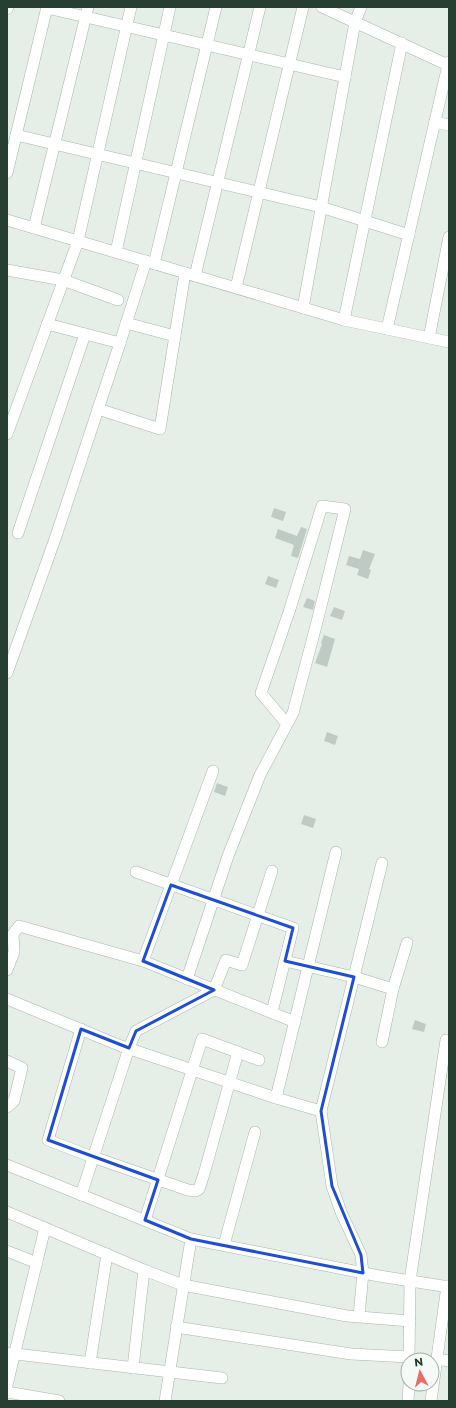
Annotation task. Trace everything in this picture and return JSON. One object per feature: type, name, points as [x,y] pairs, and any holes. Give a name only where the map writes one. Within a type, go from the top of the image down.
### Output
[{"type":"street","points":[[7,173],[47,7],[86,12],[127,26],[345,78]]},
{"type":"street","points":[[7,434],[78,241],[131,7]]},
{"type":"street","points":[[116,252],[170,7]]},
{"type":"street","points":[[7,674],[55,539],[126,323],[150,263],[176,173],[216,7]]},
{"type":"street","points":[[98,409],[160,429],[175,336],[190,275],[217,182],[260,7]]},
{"type":"street","points":[[236,288],[303,7]]},
{"type":"street","points":[[322,7],[449,64],[387,329]]},
{"type":"street","points":[[302,308],[355,22],[361,7]]},
{"type":"street","points":[[34,228],[86,12]]},
{"type":"street","points":[[344,320],[402,43]]},
{"type":"street","points":[[435,122],[449,126]]},
{"type":"street","points":[[16,135],[321,207],[409,235]]},
{"type":"street","points":[[7,220],[344,320],[449,342]]},
{"type":"street","points":[[429,338],[449,237]]},
{"type":"street","points":[[7,270],[63,280],[118,300]]},
{"type":"street","points":[[126,323],[175,336]]},
{"type":"street","points":[[47,324],[120,343]]},
{"type":"street","points":[[18,533],[85,334]]},
{"type":"street","points":[[187,979],[228,856],[260,775],[293,713],[345,509],[322,506],[289,612],[261,693],[287,724]]},
{"type":"street","points":[[143,961],[213,771]]},
{"type":"street","points":[[276,1098],[336,852]]},
{"type":"street","points":[[359,1316],[363,1273],[361,1255],[341,1212],[332,1186],[321,1111],[382,863]]},
{"type":"street","points":[[82,1195],[129,1048],[136,1031],[214,990],[226,960],[242,965],[272,871]]},
{"type":"street","points":[[136,872],[294,928],[272,1012]]},
{"type":"street","points":[[7,970],[14,952],[13,934],[19,926],[143,961],[295,1022]]},
{"type":"street","points":[[382,1042],[393,989],[407,943]]},
{"type":"street","points":[[285,961],[354,977],[393,989]]},
{"type":"street","points":[[7,999],[129,1048],[193,1071],[321,1111]]},
{"type":"street","points":[[81,1029],[48,1140],[188,1190],[196,1191],[199,1189],[238,1052]]},
{"type":"street","points":[[145,1220],[202,1039],[259,1060]]},
{"type":"street","points":[[409,1352],[410,1281],[446,1040]]},
{"type":"street","points":[[7,1061],[22,1068],[14,1101],[7,1107]]},
{"type":"street","points":[[224,1245],[255,1132]]},
{"type":"street","points":[[7,1165],[191,1239],[363,1273],[448,1286],[437,1352]]},
{"type":"street","points":[[7,1212],[183,1285],[347,1316],[410,1321]]},
{"type":"street","points":[[7,1385],[11,1353],[37,1262],[45,1228]]},
{"type":"street","points":[[165,1401],[191,1239]]},
{"type":"street","points":[[7,1251],[37,1262]]},
{"type":"street","points":[[90,1363],[107,1254]]},
{"type":"street","points":[[133,1368],[144,1270]]},
{"type":"street","points":[[176,1327],[351,1354],[400,1358]]},
{"type":"street","points":[[11,1353],[222,1378]]},
{"type":"street","points":[[7,1392],[23,1398],[59,1401]]},
{"type":"highlighted area","points":[[171,885],[293,928],[285,961],[354,977],[321,1111],[332,1186],[361,1255],[363,1273],[191,1239],[145,1220],[158,1180],[48,1140],[81,1029],[129,1048],[136,1031],[214,990],[143,961]]},
{"type":"building","points":[[274,508],[286,512],[283,521],[271,517]]},
{"type":"building","points":[[301,527],[307,529],[298,558],[291,556],[294,545],[275,538],[278,529],[297,536]]},
{"type":"building","points":[[363,550],[375,554],[369,569],[371,570],[368,579],[357,575],[359,569],[346,565],[349,556],[360,559]]},
{"type":"building","points":[[268,576],[279,580],[276,588],[265,584]]},
{"type":"building","points":[[307,598],[315,601],[313,610],[303,607]]},
{"type":"building","points":[[334,607],[345,611],[342,620],[330,616]]},
{"type":"building","points":[[324,635],[335,639],[327,667],[315,663]]},
{"type":"building","points":[[327,732],[338,736],[335,745],[324,741]]},
{"type":"building","points":[[217,783],[228,787],[225,796],[214,792]]},
{"type":"building","points":[[304,815],[316,819],[313,828],[301,824]]},
{"type":"building","points":[[415,1020],[426,1024],[424,1032],[412,1029]]}]
